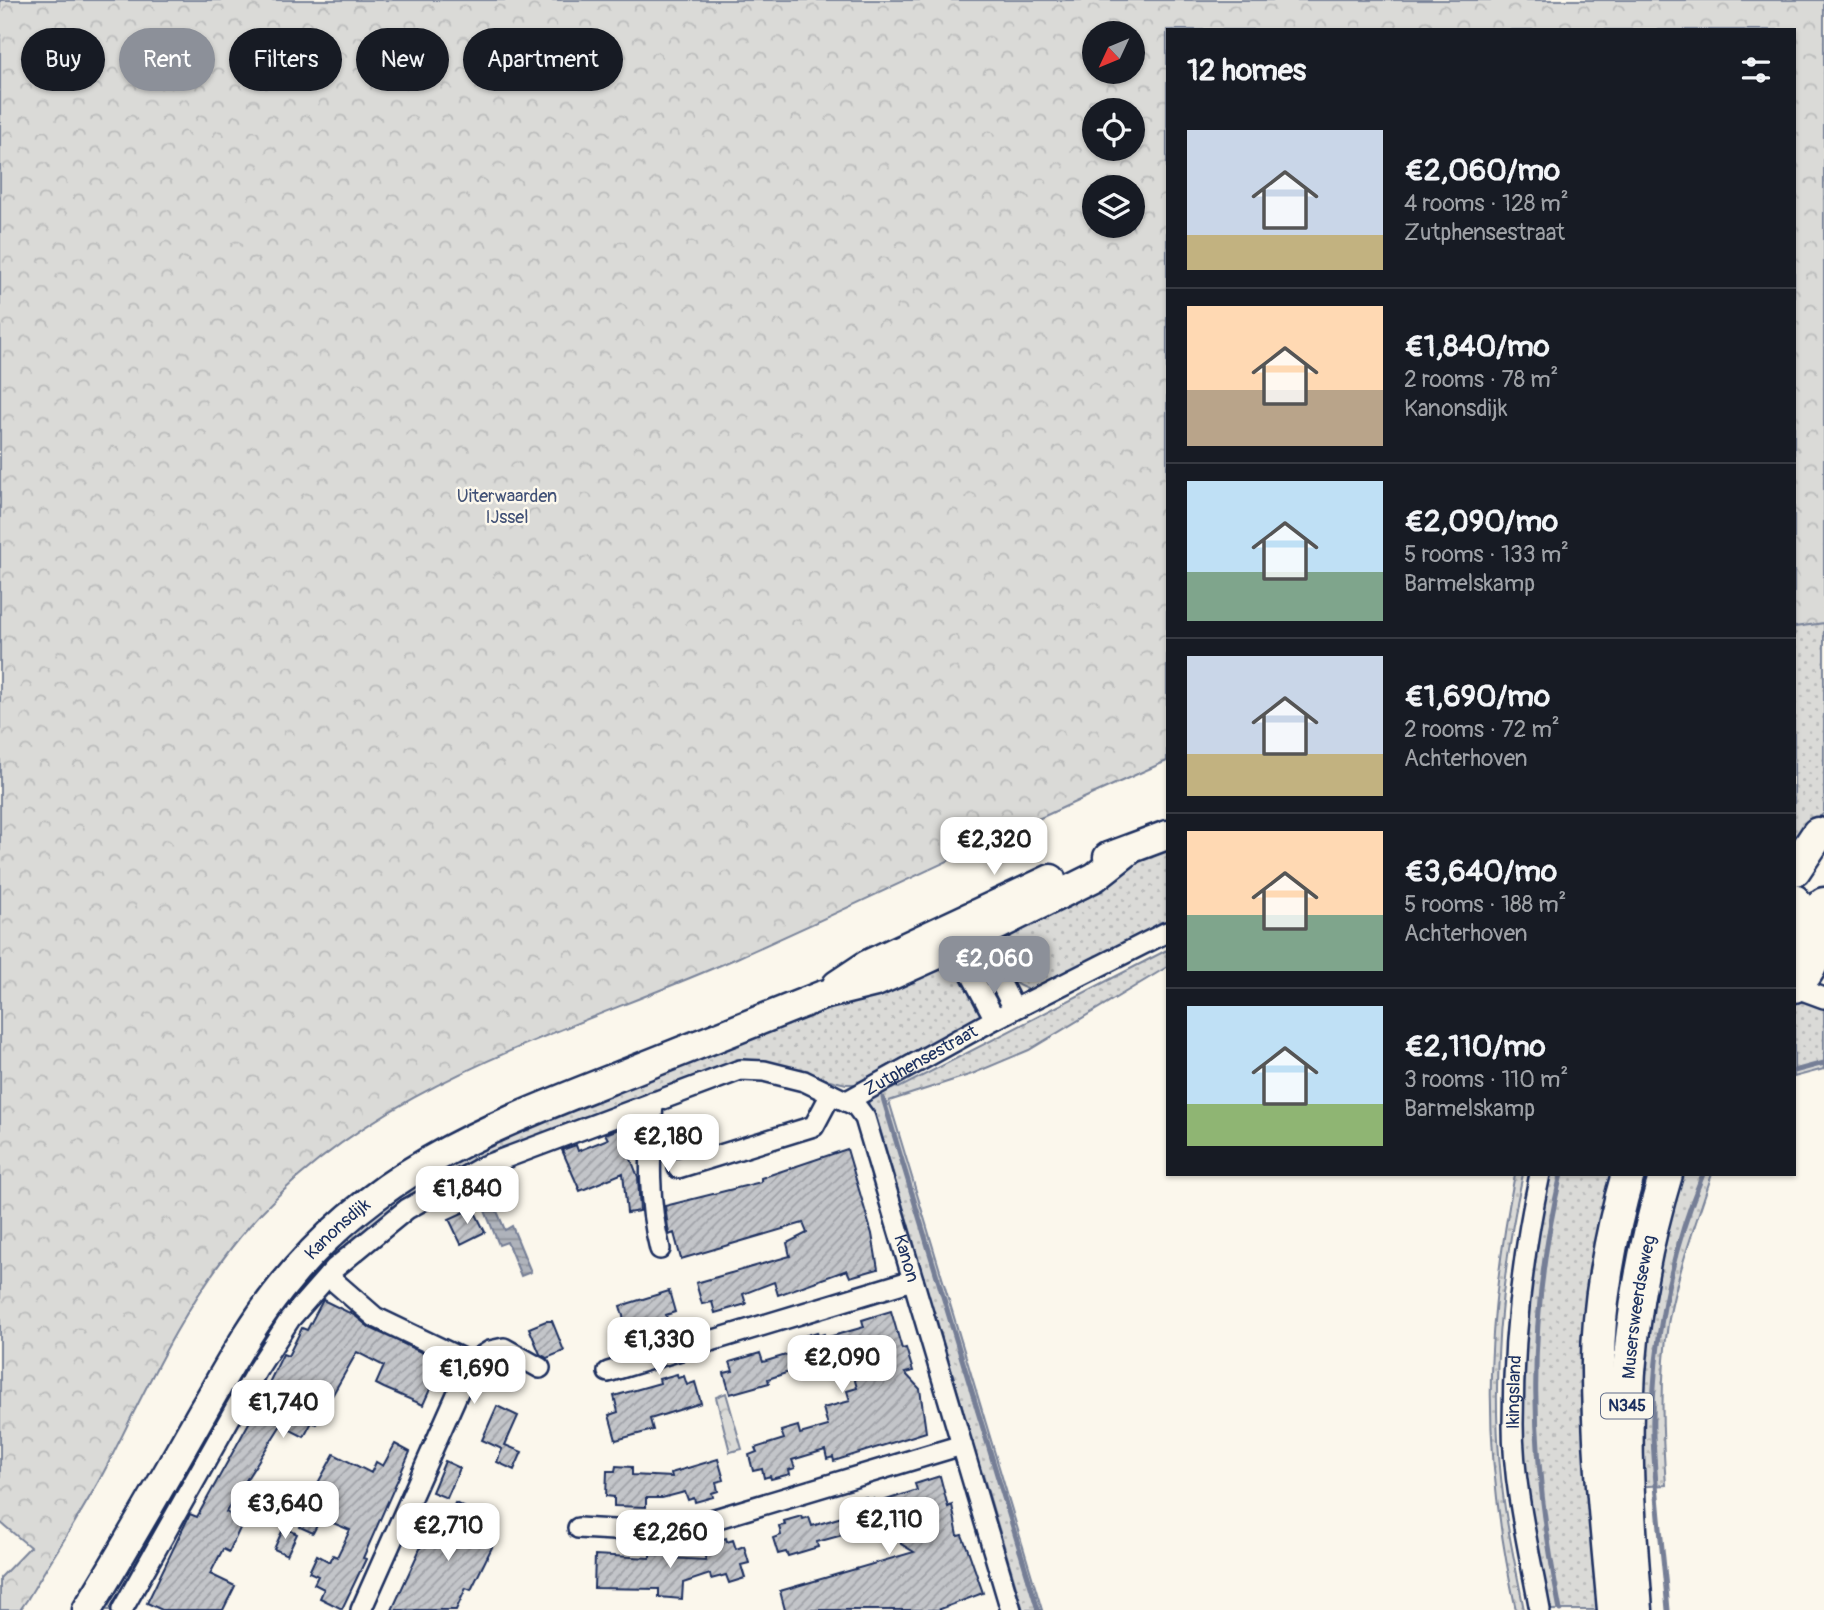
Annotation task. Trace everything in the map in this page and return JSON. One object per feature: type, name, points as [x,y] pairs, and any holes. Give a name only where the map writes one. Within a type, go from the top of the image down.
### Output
[{"type":"main road","points":[[1796,867],[1812,839]]},
{"type":"main road","points":[[1796,985],[1807,976],[1810,936],[1808,905],[1824,884]]},
{"type":"main road","name":"Musersweerdseweg","points":[[1614,1610],[1598,1368],[1605,1293],[1619,1205],[1627,1176]]},
{"type":"main road","name":"Musersweerdseweg","points":[[1636,1610],[1627,1412],[1632,1340],[1666,1176]]},
{"type":"street","name":"Kanonsdijk","points":[[87,1610],[244,1341],[281,1288],[319,1245],[358,1209],[442,1151],[501,1123],[823,995],[876,982],[964,934],[1084,862],[1127,852],[1166,835]]},
{"type":"street","name":"Zutphensestraat","points":[[839,1097],[1166,933]]},
{"type":"street","points":[[964,934],[1014,1009]]},
{"type":"street","name":"Zutphensestraat","points":[[964,934],[995,1019]]},
{"type":"street","points":[[1796,988],[1824,998]]},
{"type":"street","name":"Kanonsdijk","points":[[122,1610],[273,1344],[328,1276],[358,1246],[407,1209],[461,1177],[745,1069],[804,1081],[839,1097]]},
{"type":"street","points":[[678,1168],[814,1126],[839,1097]]},
{"type":"street","name":"Kanon","points":[[839,1097],[865,1118],[1011,1610]]},
{"type":"street","points":[[653,1102],[648,1178],[660,1249]]},
{"type":"street","name":"Ikingsland","points":[[1540,1176],[1525,1255],[1516,1334],[1513,1427],[1540,1610]]},
{"type":"street","points":[[328,1276],[375,1317],[471,1363]]},
{"type":"street","points":[[608,1372],[914,1280]]},
{"type":"street","points":[[361,1610],[471,1363],[490,1351],[504,1348],[540,1368]]},
{"type":"street","points":[[578,1528],[668,1533],[962,1446]]},
{"type":"green space","name":"Uiterwaarden IJssel","points":[[0,0],[1824,0],[1824,623],[1796,627],[1796,28],[1166,28],[1166,761],[737,958],[470,1069],[406,1102],[346,1140],[290,1184],[240,1237],[220,1263],[169,1345],[91,1496],[20,1610],[0,1610],[0,1578],[30,1547],[0,1522]]},
{"type":"green space","points":[[1824,244],[1824,813],[1796,841],[1796,259]]},
{"type":"green space","points":[[1166,847],[1166,926],[1164,927],[1161,922],[1156,925],[1158,929],[1039,991],[1018,985],[1011,979],[1005,972],[1001,954],[1009,935],[1149,854]]},
{"type":"green space","points":[[1166,951],[1166,968],[1029,1050],[972,1074],[889,1101],[1042,1610],[1023,1610],[983,1475],[976,1470],[961,1420],[964,1413],[934,1311],[927,1307],[912,1253],[915,1247],[877,1119],[870,1115],[868,1097],[884,1085],[899,1088]]},
{"type":"green space","points":[[949,963],[957,966],[985,1014],[860,1084],[846,1084],[761,1063],[481,1161],[332,1262],[114,1610],[106,1610],[265,1328],[311,1270],[376,1210],[439,1168],[521,1129],[777,1024]]},
{"type":"green space","points":[[1796,999],[1824,1005],[1824,1069],[1796,1076]]},
{"type":"green space","points":[[1515,1176],[1523,1176],[1504,1283],[1497,1394],[1504,1503],[1524,1610],[1516,1610],[1497,1497],[1492,1444],[1492,1340]]},
{"type":"green space","points":[[1546,1176],[1616,1176],[1609,1610],[1547,1610],[1532,1534],[1522,1450],[1521,1410],[1527,1291]]},
{"type":"green space","points":[[1640,1176],[1654,1176],[1619,1319],[1612,1318]]},
{"type":"green space","points":[[1676,1176],[1711,1176],[1682,1267],[1668,1324],[1662,1404],[1666,1485],[1632,1487],[1637,1350]]},
{"type":"green space","points":[[726,1393],[742,1449],[730,1452],[716,1397]]},
{"type":"shaded area","points":[[491,1197],[505,1230],[512,1226],[531,1272],[521,1276],[507,1242],[499,1245],[481,1201]]},
{"type":"building","points":[[619,1129],[638,1177],[640,1211],[627,1213],[623,1173],[580,1191],[562,1150],[576,1145],[578,1151],[608,1139],[605,1134]]},
{"type":"building","points":[[847,1149],[872,1234],[878,1269],[850,1277],[847,1270],[778,1295],[774,1282],[743,1294],[746,1304],[715,1313],[712,1302],[702,1304],[696,1283],[790,1256],[787,1243],[807,1233],[803,1223],[681,1259],[674,1233],[669,1235],[665,1206],[761,1182],[761,1178]]},
{"type":"building","points":[[473,1208],[485,1232],[461,1244],[449,1219]]},
{"type":"building","points":[[669,1291],[675,1312],[666,1315],[669,1327],[639,1336],[635,1324],[626,1326],[620,1306]]},
{"type":"building","points":[[323,1300],[354,1315],[370,1328],[446,1364],[433,1389],[431,1387],[423,1405],[384,1388],[376,1384],[384,1366],[357,1352],[316,1424],[312,1422],[304,1437],[281,1425],[226,1512],[243,1522],[229,1552],[223,1549],[210,1574],[235,1586],[223,1610],[162,1610],[147,1603],[190,1514],[197,1517],[255,1412],[250,1407],[264,1382],[268,1385],[283,1354],[288,1356],[302,1328],[307,1330]]},
{"type":"building","points":[[891,1311],[902,1349],[906,1348],[913,1371],[905,1373],[920,1389],[926,1432],[834,1461],[833,1457],[827,1459],[825,1450],[792,1460],[795,1468],[789,1470],[790,1474],[771,1479],[770,1476],[764,1478],[762,1469],[753,1471],[749,1455],[757,1452],[755,1448],[784,1439],[781,1431],[798,1426],[800,1434],[828,1426],[823,1408],[850,1401],[847,1391],[857,1388],[849,1359],[802,1373],[801,1368],[768,1379],[769,1383],[730,1394],[724,1373],[733,1371],[730,1362],[760,1353],[763,1362],[796,1352],[793,1343],[799,1342],[798,1338],[817,1332],[818,1336],[824,1334],[825,1338],[864,1327],[862,1320]]},
{"type":"building","points":[[552,1321],[564,1351],[547,1358],[540,1354],[529,1328]]},
{"type":"building","points":[[677,1374],[678,1378],[684,1376],[687,1385],[695,1382],[701,1403],[650,1419],[653,1430],[616,1440],[609,1415],[618,1412],[614,1396],[660,1383],[659,1379]]},
{"type":"building","points":[[497,1406],[518,1416],[505,1445],[522,1452],[514,1470],[497,1462],[502,1449],[482,1440]]},
{"type":"building","points":[[395,1444],[410,1452],[363,1558],[366,1559],[342,1609],[320,1598],[324,1589],[314,1584],[318,1576],[309,1572],[317,1555],[330,1562],[333,1555],[337,1557],[350,1530],[321,1518],[313,1533],[300,1527],[318,1492],[314,1490],[334,1454],[371,1473],[376,1462],[383,1466]]},
{"type":"building","points":[[718,1459],[724,1480],[716,1482],[718,1491],[712,1493],[713,1497],[695,1502],[694,1498],[688,1500],[685,1492],[662,1498],[646,1498],[646,1507],[614,1506],[614,1497],[606,1496],[607,1471],[615,1471],[616,1466],[632,1467],[632,1475],[672,1477],[671,1473]]},
{"type":"building","points":[[445,1461],[460,1468],[447,1498],[432,1492]]},
{"type":"building","points":[[940,1476],[948,1507],[952,1505],[958,1536],[962,1535],[983,1593],[938,1610],[785,1610],[780,1591],[914,1552],[901,1544],[895,1525],[851,1538],[850,1533],[817,1542],[818,1547],[788,1556],[786,1552],[778,1554],[773,1538],[781,1535],[779,1526],[785,1525],[784,1521],[809,1517],[812,1526],[845,1516],[842,1508],[848,1506],[847,1502],[866,1497],[867,1500],[873,1499],[874,1504],[917,1490],[915,1484]]},
{"type":"building","points":[[455,1503],[495,1522],[491,1532],[498,1535],[471,1590],[466,1588],[456,1610],[392,1610],[429,1529],[440,1534]]},
{"type":"building","points":[[284,1527],[297,1534],[287,1555],[274,1549]]},
{"type":"building","points":[[726,1538],[727,1542],[733,1540],[736,1549],[744,1546],[749,1563],[741,1565],[745,1578],[729,1583],[726,1575],[711,1579],[710,1574],[683,1583],[682,1599],[659,1597],[659,1589],[594,1588],[595,1555],[650,1558],[650,1554],[706,1560],[702,1549],[709,1548],[707,1544]]},
{"type":"waterway","points":[[1796,1070],[1824,1063]]},
{"type":"waterway","points":[[883,1098],[1038,1610]]},
{"type":"waterway","points":[[1560,1610],[1542,1499],[1536,1392],[1541,1285],[1561,1176]]},
{"type":"waterway","points":[[1668,1610],[1654,1457],[1655,1368],[1672,1269],[1702,1176]]}]
